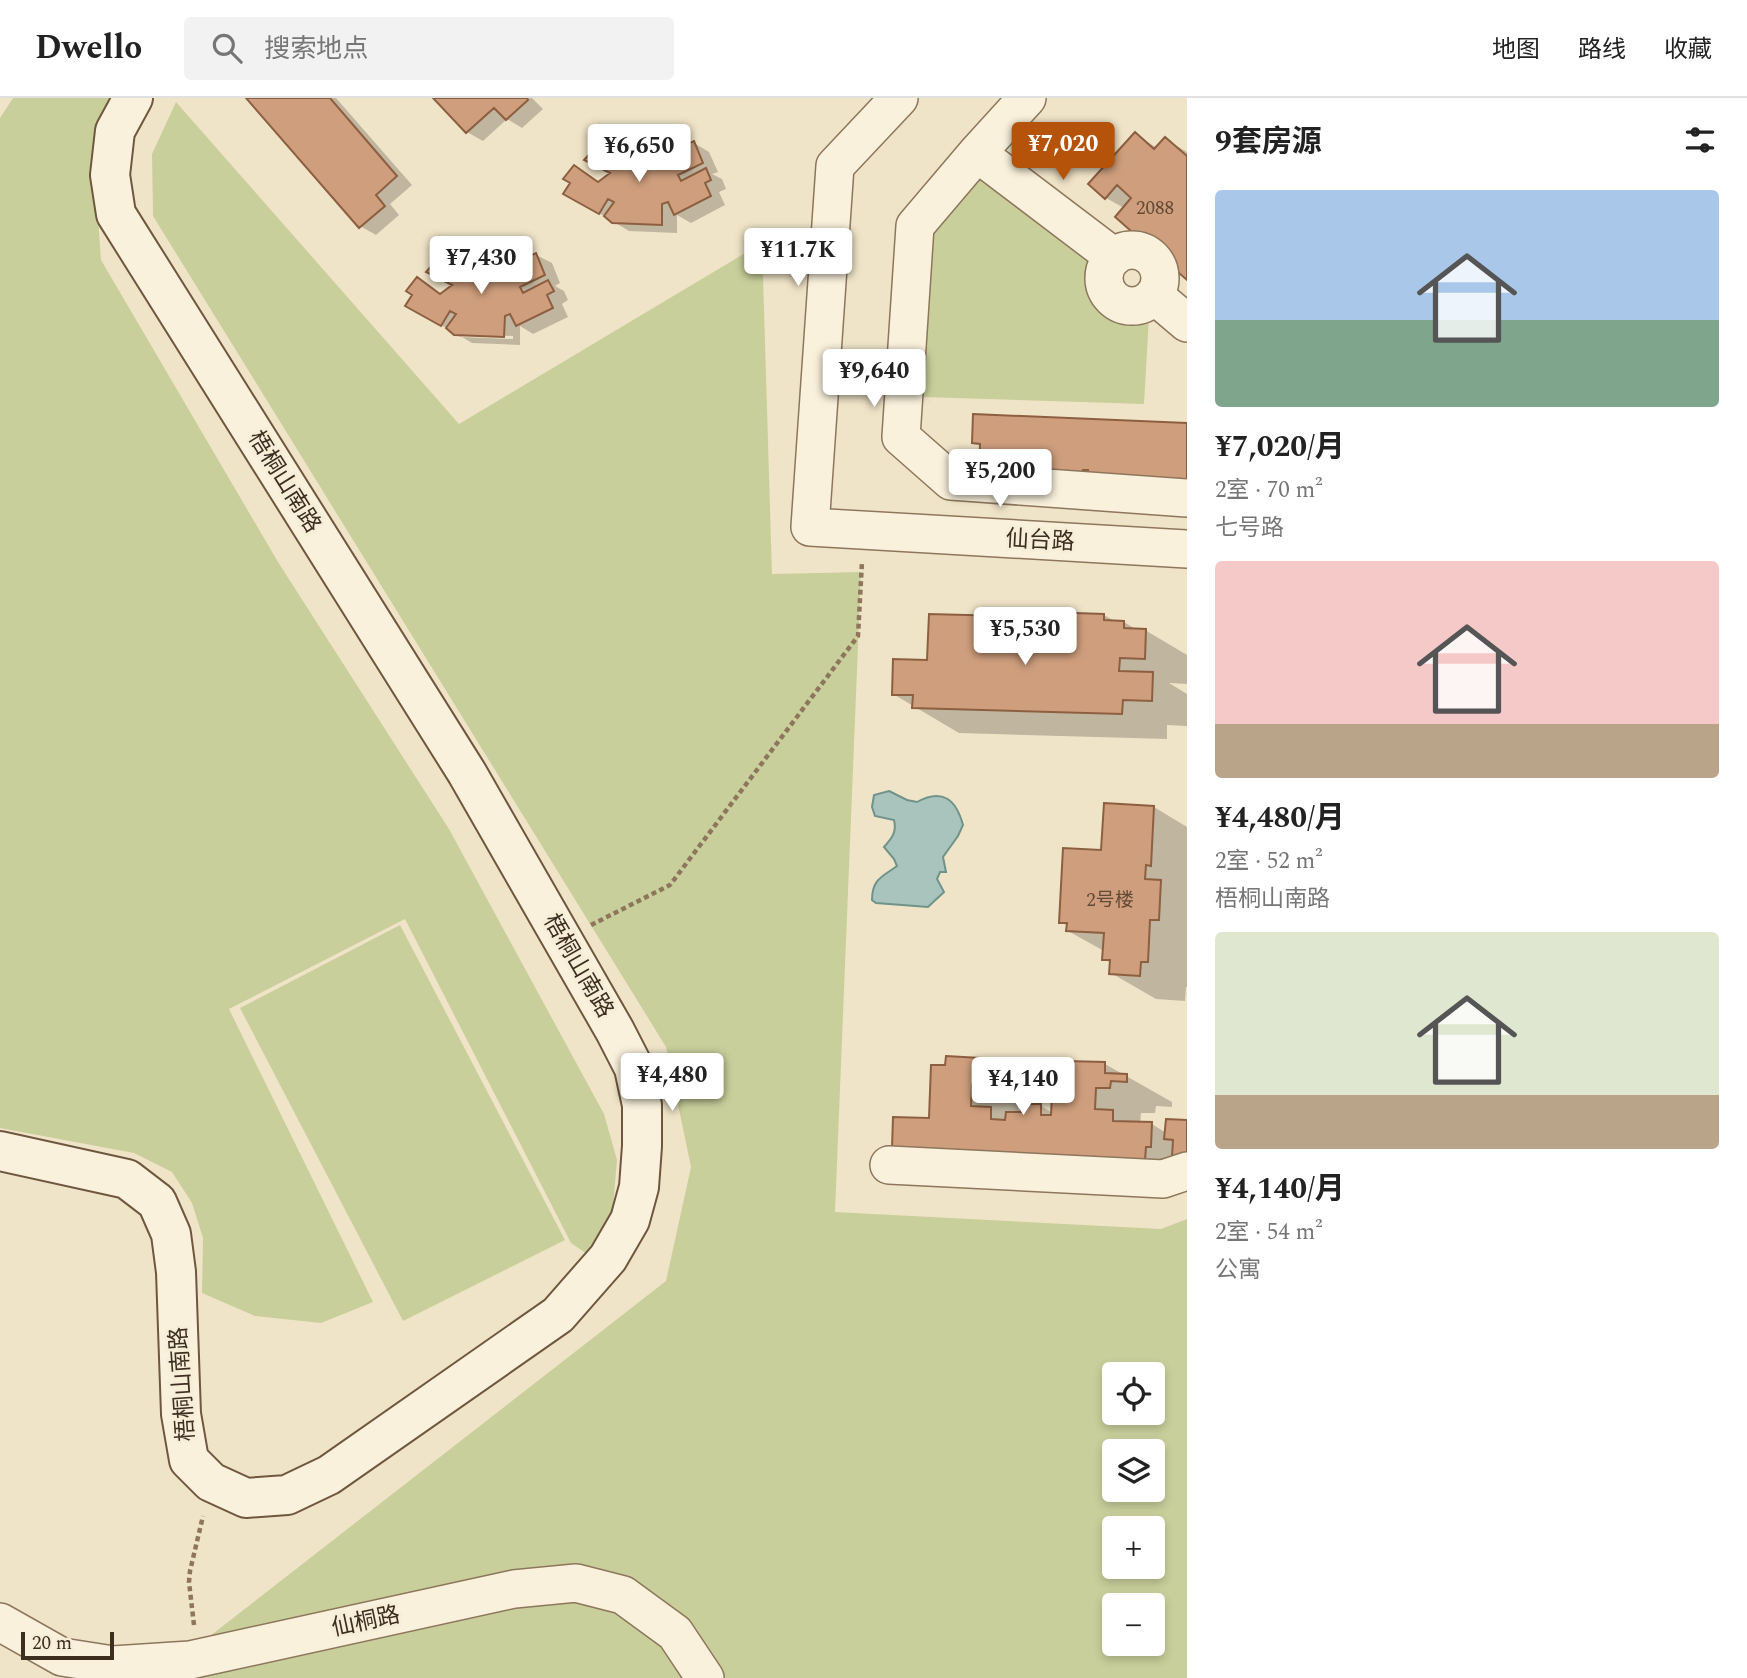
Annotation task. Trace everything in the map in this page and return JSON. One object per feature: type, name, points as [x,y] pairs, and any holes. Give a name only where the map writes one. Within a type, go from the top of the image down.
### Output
[{"type":"street","name":"梧桐山南路","points":[[0,1151],[127,1179],[157,1202],[171,1234],[176,1272],[181,1414],[190,1460],[211,1482],[246,1498],[287,1495],[329,1475],[558,1315],[608,1258],[630,1220],[639,1188],[642,1105],[634,1068],[615,1031],[467,773],[117,214],[110,175],[115,131],[133,98]]},
{"type":"street","name":"仙台路","points":[[899,98],[835,166],[810,527],[1187,549]]},
{"type":"street","points":[[1027,98],[915,226],[901,436],[951,481],[1187,498]]},
{"type":"street","points":[[977,153],[1114,257],[1130,250],[1147,254],[1158,267],[1160,276],[1154,295],[1187,323]]},
{"type":"street","points":[[889,1165],[1163,1179],[1187,1171]]},
{"type":"street","name":"仙桐路","points":[[0,1622],[62,1657],[113,1665],[190,1660],[514,1589],[576,1583],[623,1595],[675,1633],[705,1678]]},
{"type":"path","points":[[563,940],[670,884],[859,636],[864,531]]},
{"type":"path","points":[[190,1660],[195,1637],[190,1571],[211,1482]]},
{"type":"green space","points":[[13,98],[151,98],[97,204],[101,260],[278,562],[449,829],[604,1114],[617,1160],[613,1207],[593,1258],[571,1243],[405,919],[229,1009],[373,1302],[321,1323],[255,1316],[202,1293],[203,1238],[192,1203],[172,1172],[134,1153],[0,1128],[0,118]]},
{"type":"green space","points":[[176,102],[459,424],[762,243],[772,574],[861,572],[835,1212],[1161,1229],[1187,1219],[1187,1678],[156,1678],[666,1281],[691,1167],[666,1047],[153,216],[152,154]]},
{"type":"green space","points":[[973,171],[1089,257],[1088,283],[1097,303],[1134,320],[1149,317],[1144,404],[922,397],[931,234]]},
{"type":"green space","points":[[400,925],[565,1240],[403,1321],[240,1008]]},
{"type":"water","points":[[889,791],[917,802],[941,796],[952,803],[960,816],[963,825],[943,857],[946,872],[940,872],[937,879],[944,892],[928,907],[876,903],[872,900],[876,883],[897,866],[884,847],[893,835],[894,820],[875,816],[872,807],[874,795]]},
{"type":"building","points":[[246,98],[330,98],[397,176],[376,195],[385,206],[359,228]]},
{"type":"building","points":[[433,98],[528,100],[506,120],[494,108],[466,133]]},
{"type":"building","points":[[1135,132],[1154,149],[1165,137],[1187,156],[1187,280],[1115,217],[1131,198],[1117,185],[1105,199],[1088,184]]},
{"type":"building","points":[[608,137],[645,163],[694,141],[703,163],[678,175],[681,181],[706,168],[711,180],[705,183],[711,196],[674,215],[668,202],[662,204],[662,225],[612,223],[604,216],[614,202],[608,199],[599,214],[563,194],[570,183],[563,179],[574,165],[598,182],[610,173],[584,160],[594,149],[599,152]]},
{"type":"building","points":[[451,249],[488,275],[536,253],[545,275],[520,287],[523,293],[548,280],[554,291],[547,295],[553,308],[516,326],[510,314],[505,316],[504,337],[454,335],[446,328],[456,314],[450,311],[441,326],[405,306],[412,295],[406,291],[417,277],[440,294],[452,285],[426,272],[436,261],[442,264]]},
{"type":"building","points":[[973,414],[1187,423],[1187,482],[1088,478],[1088,470],[1083,470],[1082,477],[1014,474],[1014,467],[979,471],[980,444],[972,443]]},
{"type":"building","points":[[1075,613],[1104,614],[1104,620],[1124,621],[1124,628],[1146,629],[1145,659],[1120,658],[1119,671],[1153,672],[1152,701],[1123,700],[1122,714],[912,708],[913,695],[892,695],[893,659],[927,660],[929,614],[1005,616],[1005,627],[1015,628],[1015,649],[1044,650],[1044,629],[1055,629],[1055,619],[1074,619]]},
{"type":"building","points":[[1104,803],[1154,806],[1151,866],[1146,865],[1145,879],[1161,880],[1159,920],[1150,920],[1148,962],[1141,962],[1140,976],[1109,974],[1110,960],[1102,960],[1104,933],[1066,931],[1067,923],[1059,923],[1063,848],[1101,850]]},
{"type":"building","points":[[946,1056],[980,1058],[979,1067],[1008,1069],[1008,1077],[989,1076],[989,1085],[972,1084],[971,1106],[991,1107],[991,1119],[1005,1120],[1006,1112],[1021,1112],[1021,1104],[1041,1104],[1041,1115],[1051,1115],[1053,1071],[1073,1072],[1073,1066],[1066,1066],[1066,1061],[1105,1062],[1105,1073],[1127,1074],[1127,1082],[1111,1081],[1110,1088],[1096,1088],[1095,1109],[1113,1110],[1113,1121],[1152,1122],[1151,1147],[1146,1147],[1145,1160],[892,1148],[893,1117],[929,1118],[931,1065],[945,1065]]},
{"type":"building","points":[[1166,1119],[1187,1120],[1187,1158],[1172,1157],[1173,1140],[1164,1139]]}]
